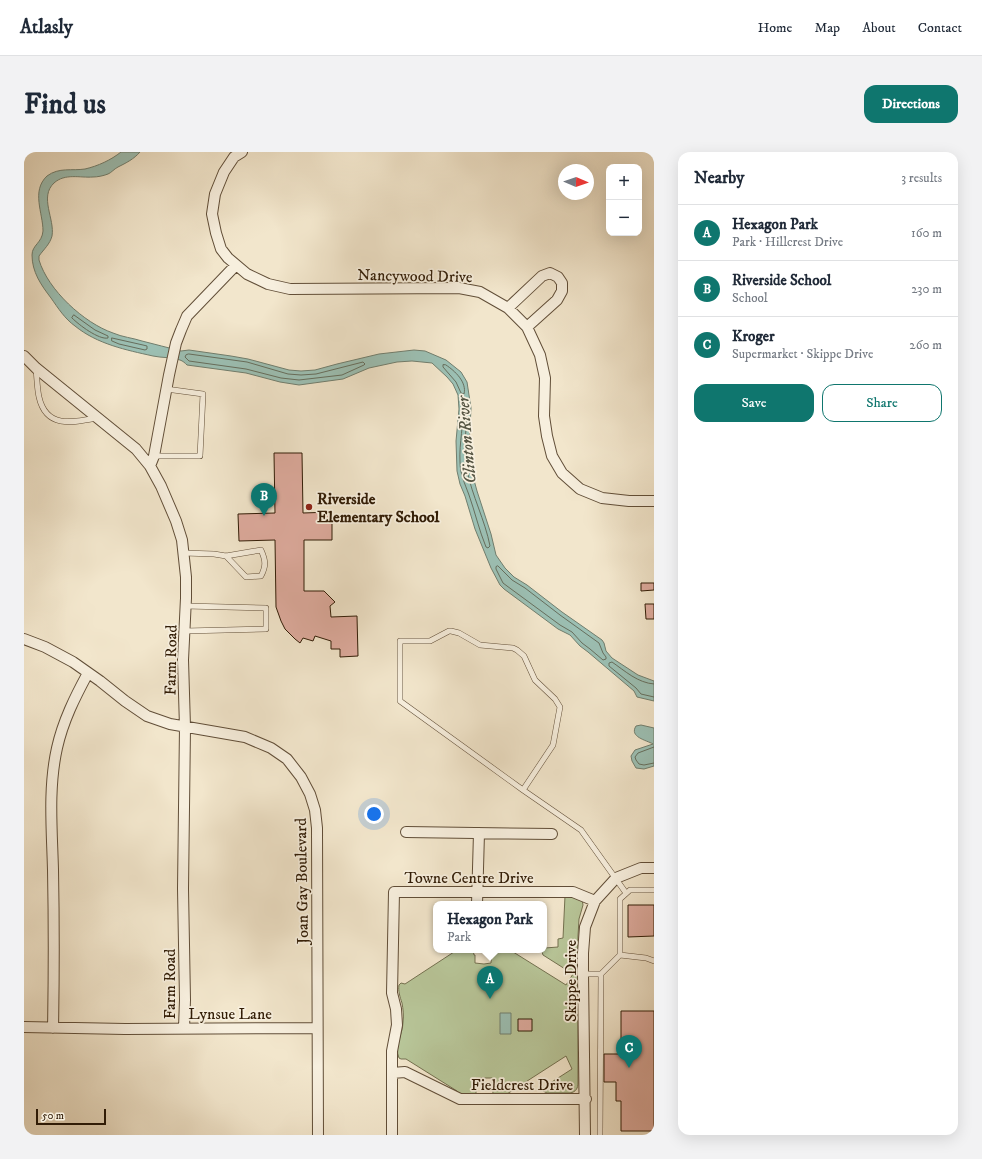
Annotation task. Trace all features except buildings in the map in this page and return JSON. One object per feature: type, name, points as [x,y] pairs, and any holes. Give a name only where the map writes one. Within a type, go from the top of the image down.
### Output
[{"type":"street","name":"Nancywood Drive","points":[[242,152],[234,157],[224,172],[215,194],[212,214],[221,249],[236,265],[247,274],[268,284],[290,289],[459,288],[480,292],[508,308],[527,327],[540,355],[545,378],[544,416],[547,436],[552,456],[562,473],[580,489],[602,498],[629,501],[654,501]]},
{"type":"street","points":[[150,466],[154,456],[176,343],[181,330],[187,316],[236,265]]},
{"type":"street","points":[[508,308],[542,276],[550,273],[558,277],[562,283],[562,291],[557,300],[527,327]]},
{"type":"street","name":"Farm Road","points":[[24,356],[36,368],[136,449],[150,466],[161,486],[176,521],[182,540],[186,577],[183,882],[184,1028]]},
{"type":"street","name":"Joan Gay Boulevard","points":[[24,639],[45,647],[73,662],[147,716],[170,724],[245,737],[271,748],[287,760],[301,777],[310,794],[315,810],[317,828],[318,1135]]},
{"type":"street","points":[[53,1028],[53,775],[57,748],[66,716],[88,673]]},
{"type":"street","points":[[406,832],[552,834]]},
{"type":"street","points":[[477,901],[479,833]]},
{"type":"street","name":"Skippe Drive","points":[[586,1135],[583,974],[585,927],[595,901],[616,878],[642,868],[654,868]]},
{"type":"street","name":"Towne Centre Drive","points":[[392,1135],[392,1051],[397,1025],[396,1009],[392,993],[394,892],[573,892],[595,901]]},
{"type":"street","name":"Lynsue Lane","points":[[24,1027],[317,1028]]},
{"type":"street","name":"Fieldcrest Drive","points":[[392,1073],[405,1072],[460,1099],[586,1099]]},
{"type":"lane","points":[[36,368],[38,396],[43,411],[54,420],[69,422],[98,418]]},
{"type":"lane","points":[[154,456],[200,456],[203,394],[166,389]]},
{"type":"lane","points":[[184,553],[226,556],[261,550],[264,557],[265,568],[260,576],[246,577],[226,556]]},
{"type":"lane","points":[[185,631],[266,629],[266,608],[186,606]]},
{"type":"lane","points":[[523,790],[553,745],[560,710],[559,704],[555,699],[535,680],[524,656],[513,648],[480,645],[454,631],[449,631],[430,641],[400,641],[400,701],[523,790],[581,830],[626,894]]},
{"type":"lane","points":[[583,974],[601,974],[620,956],[620,899],[630,890],[654,890]]},
{"type":"lane","points":[[620,956],[646,958],[654,961]]},
{"type":"lane","points":[[600,1135],[601,974]]},
{"type":"green space","points":[[565,896],[582,899],[583,905],[579,919],[578,936],[578,1083],[575,1091],[570,1093],[547,1093],[543,1091],[544,1087],[572,1069],[566,1056],[507,1094],[493,1094],[492,1078],[476,1078],[476,1094],[458,1094],[457,1091],[406,1059],[399,1058],[398,1045],[403,1026],[403,1010],[399,992],[399,985],[401,983],[405,984],[452,953],[474,953],[475,963],[484,964],[491,963],[492,953],[515,953],[566,985],[573,974],[543,955],[542,953],[547,953],[547,948],[558,947],[558,939],[563,938]]},
{"type":"water","name":"Clinton River","points":[[121,152],[140,152],[133,159],[108,174],[96,177],[63,178],[54,183],[50,189],[48,195],[48,208],[52,236],[39,256],[39,260],[50,283],[68,304],[90,322],[120,336],[181,351],[189,350],[248,359],[289,370],[315,370],[379,354],[414,350],[425,351],[446,360],[461,372],[467,382],[471,408],[469,447],[471,469],[496,555],[505,568],[514,577],[602,640],[606,651],[612,658],[638,675],[654,681],[654,701],[637,697],[634,691],[580,646],[570,635],[558,629],[500,585],[491,568],[475,529],[457,471],[456,441],[459,409],[458,395],[453,384],[432,363],[412,361],[397,362],[369,368],[343,379],[299,385],[280,382],[246,373],[187,365],[177,359],[153,356],[122,349],[102,342],[84,332],[68,320],[44,288],[35,273],[32,261],[32,252],[41,238],[43,231],[39,202],[40,188],[42,182],[47,176],[56,171],[90,168],[109,160]]},
{"type":"water","points":[[641,725],[654,728],[654,766],[644,769],[636,768],[631,756],[635,750],[653,744],[639,738],[636,735],[634,730],[636,726]]},
{"type":"water","points":[[500,1013],[511,1013],[511,1034],[500,1034]]},
{"type":"place","name":"Riverside Elementary School","points":[[309,507]]},
{"type":"place","name":"Riverside School","points":[[264,516]]},
{"type":"place","name":"Hexagon Park","points":[[490,999]]},
{"type":"place","name":"Kroger","points":[[629,1068]]}]
